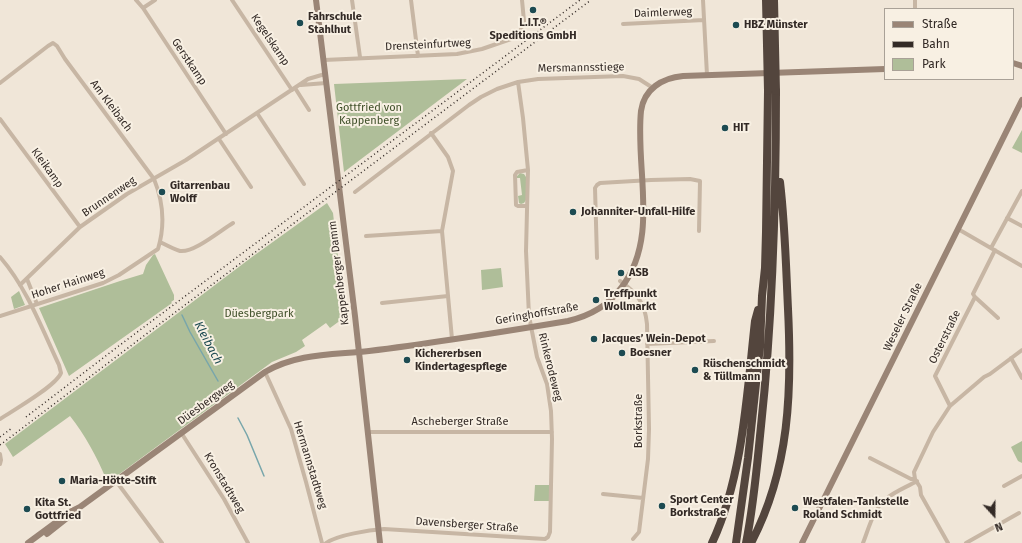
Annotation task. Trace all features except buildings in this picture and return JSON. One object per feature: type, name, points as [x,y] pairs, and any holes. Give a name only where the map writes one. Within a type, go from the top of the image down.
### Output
[{"type":"highway","points":[[750,543],[768,501],[778,472],[789,407],[790,372],[787,272],[766,0]]},
{"type":"highway","points":[[736,543],[748,458],[761,336],[772,91],[774,0]]},
{"type":"highway","points":[[746,543],[750,525],[758,458],[769,339],[775,233],[776,143]]},
{"type":"highway","points":[[712,543],[727,502],[738,453],[748,388],[755,321],[762,296]]},
{"type":"street","name":"Gerstkamp","points":[[136,0],[143,8],[226,134]]},
{"type":"street","points":[[143,8],[155,0]]},
{"type":"street","name":"Kegelskamp","points":[[232,0],[294,89]]},
{"type":"street","name":"Kappenberger Damm","points":[[316,0],[380,543]]},
{"type":"street","points":[[352,0],[360,57]]},
{"type":"street","points":[[411,0],[418,56]]},
{"type":"street","name":"Drensteinfurtweg","points":[[324,60],[469,52],[495,46],[515,37],[523,27],[524,18],[522,0]]},
{"type":"street","name":"Daimlerweg","points":[[703,0],[707,75]]},
{"type":"street","name":"Daimlerweg","points":[[623,24],[704,20]]},
{"type":"street","name":"Am Kleibach","points":[[0,82],[48,46],[53,44],[57,46],[154,179]]},
{"type":"street","points":[[653,88],[664,80],[676,76],[884,69]]},
{"type":"street","name":"Brunnenweg","points":[[20,285],[80,227],[127,194],[180,164],[308,79],[325,74]]},
{"type":"street","name":"Mersmannsstiege","points":[[355,192],[431,133],[481,97],[497,89],[518,82],[543,78],[623,76],[639,79],[653,88]]},
{"type":"street","name":"Rinkerodeweg","points":[[518,82],[528,170],[526,251],[529,316],[537,357],[547,384],[551,411],[550,532]]},
{"type":"street","name":"Brunnenweg","points":[[301,85],[326,83]]},
{"type":"street","name":"Geringhoffstraße","points":[[358,351],[452,339],[568,321],[589,314],[607,303],[636,265],[641,244],[643,226],[641,111],[645,99],[653,88]]},
{"type":"street","points":[[294,89],[310,110]]},
{"type":"street","name":"Weseler Straße","points":[[802,543],[1022,100]]},
{"type":"street","points":[[257,113],[304,184]]},
{"type":"street","name":"Kleikamp","points":[[0,119],[80,227]]},
{"type":"street","points":[[431,133],[448,157],[453,171],[442,231],[452,339]]},
{"type":"street","points":[[219,139],[251,187]]},
{"type":"street","points":[[527,206],[516,205],[515,175],[517,172],[528,170]]},
{"type":"street","points":[[154,179],[157,186],[163,220],[160,242],[182,251],[188,250],[195,248],[233,223]]},
{"type":"street","points":[[597,258],[596,186],[604,182],[700,181],[699,231]]},
{"type":"street","points":[[998,318],[974,295],[1007,218],[1022,192]]},
{"type":"street","points":[[1007,218],[1022,226]]},
{"type":"street","points":[[958,229],[1022,266]]},
{"type":"street","points":[[366,236],[442,231]]},
{"type":"street","name":"Hoher Hainweg","points":[[0,316],[105,282],[116,277],[155,251],[160,242]]},
{"type":"street","points":[[0,257],[20,285],[60,368],[61,373],[56,380],[41,392],[0,419]]},
{"type":"street","points":[[27,279],[37,304]]},
{"type":"street","name":"Borkstraße","points":[[623,282],[636,294],[643,306],[646,316],[649,429],[648,459],[639,532],[633,539]]},
{"type":"street","name":"Osterstraße","points":[[950,406],[935,376],[974,295]]},
{"type":"street","points":[[382,303],[448,296]]},
{"type":"street","points":[[647,344],[714,341]]},
{"type":"street","points":[[948,543],[926,503],[914,472],[933,432],[950,406],[984,377],[1022,350]]},
{"type":"street","name":"Düesbergweg","points":[[28,543],[182,434],[265,372],[280,364],[298,358],[358,351]]},
{"type":"street","points":[[1011,358],[1022,378]]},
{"type":"street","name":"Hermannstadtweg","points":[[265,372],[291,429],[322,543]]},
{"type":"street","name":"Ascheberger Straße","points":[[367,432],[552,432]]},
{"type":"street","name":"Kronstadtweg","points":[[182,434],[224,499],[248,543]]},
{"type":"street","points":[[0,454],[0,464]]},
{"type":"street","points":[[870,458],[911,479],[916,480]]},
{"type":"street","points":[[1004,486],[1022,476]]},
{"type":"street","points":[[863,543],[873,516],[879,507],[894,493],[916,480]]},
{"type":"street","points":[[116,481],[162,543]]},
{"type":"street","points":[[603,494],[643,498]]},
{"type":"street","name":"Düesbergweg","points":[[34,543],[73,515],[80,507]]},
{"type":"street","points":[[966,543],[1019,513]]},
{"type":"street","points":[[326,543],[331,540],[379,529]]},
{"type":"street","name":"Davensberger Straße","points":[[379,529],[545,539],[548,537],[550,532]]},
{"type":"green space","name":"Gottfried von Kappenberg","points":[[467,79],[344,172],[334,84]]},
{"type":"green space","points":[[1022,130],[1022,153],[1012,148]]},
{"type":"green space","points":[[520,173],[524,174],[526,177],[526,200],[521,204],[519,203],[518,196],[522,195],[520,178],[517,178]]},
{"type":"green space","name":"Düesbergpark","points":[[327,203],[333,213],[345,317],[330,328],[326,323],[302,340],[305,346],[296,352],[272,362],[114,478],[109,477],[106,479],[90,446],[70,416],[13,457],[5,444],[252,257]]},
{"type":"green space","points":[[155,254],[174,295],[174,300],[171,302],[172,303],[69,376],[39,308],[143,274],[146,265]]},
{"type":"green space","points":[[501,268],[503,287],[482,290],[481,270]]},
{"type":"green space","points":[[19,291],[25,305],[14,309],[11,297]]},
{"type":"green space","points":[[1022,441],[1022,463],[1018,461],[1011,447]]},
{"type":"green space","points":[[535,485],[549,485],[549,501],[534,501]]},
{"type":"waterway","name":"Kleibach","points":[[182,315],[218,381]]},
{"type":"waterway","name":"Kleibach","points":[[238,418],[247,435],[264,476]]},
{"type":"railway","points":[[26,417],[580,0]]},
{"type":"railway","points":[[0,445],[591,0]]},
{"type":"railway","points":[[0,437],[12,428]]},
{"type":"place","name":"L.I.T.® Speditions GmbH","points":[[533,10]]},
{"type":"place","name":"Fahrschule Stahlhut","points":[[300,23]]},
{"type":"place","name":"HBZ Münster","points":[[736,25]]},
{"type":"place","name":"HIT","points":[[725,128]]},
{"type":"place","name":"Gitarrenbau Wolff","points":[[162,192]]},
{"type":"place","name":"Johanniter-Unfall-Hilfe","points":[[573,212]]},
{"type":"place","name":"ASB","points":[[621,273]]},
{"type":"place","name":"Treffpunkt Wollmarkt","points":[[596,300]]},
{"type":"place","name":"Jacques’ Wein-Depot","points":[[594,339]]},
{"type":"place","name":"Boesner","points":[[622,353]]},
{"type":"place","name":"Kichererbsen Kindertagespflege","points":[[407,360]]},
{"type":"place","name":"Rüschenschmidt & Tüllmann","points":[[695,370]]},
{"type":"place","name":"Maria-Hötte-Stift","points":[[62,481]]},
{"type":"place","name":"Sport Center Borkstraße","points":[[662,506]]},
{"type":"place","name":"Westfalen-Tankstelle Roland Schmidt","points":[[795,508]]},
{"type":"place","name":"Kita St. Gottfried","points":[[27,509]]}]
